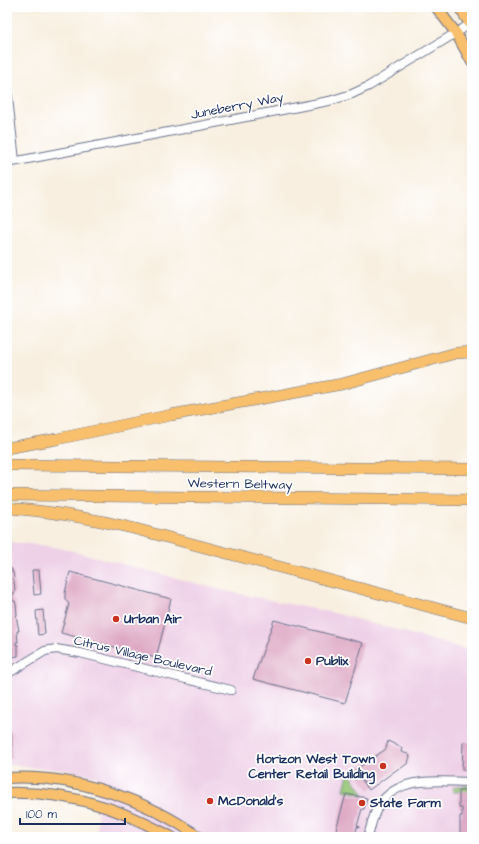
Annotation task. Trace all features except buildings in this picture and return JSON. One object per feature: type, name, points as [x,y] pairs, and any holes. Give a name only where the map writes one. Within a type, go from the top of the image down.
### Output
[{"type":"highway","points":[[7,448],[171,415],[342,384],[456,353],[472,347]]},
{"type":"highway","points":[[456,353],[472,352]]},
{"type":"highway","name":"Western Beltway","points":[[7,465],[472,469]]},
{"type":"highway","name":"Western Beltway","points":[[7,495],[472,500]]},
{"type":"highway","points":[[7,508],[42,510],[79,516],[132,528],[472,618]]},
{"type":"main road","points":[[436,7],[456,33],[472,62]]},
{"type":"main road","points":[[459,7],[472,24]]},
{"type":"main road","points":[[7,778],[57,780],[81,784],[110,792],[165,815],[199,837]]},
{"type":"main road","points":[[7,793],[54,796],[105,807],[126,815],[172,837]]},
{"type":"street","name":"Juneberry Way","points":[[11,162],[329,101],[352,94],[370,86],[472,24]]},
{"type":"street","points":[[7,89],[11,162]]},
{"type":"street","name":"Citrus Village Boulevard","points":[[7,674],[45,651],[56,649],[83,653],[231,690]]},
{"type":"street","points":[[368,837],[379,806],[386,796],[397,789],[407,784],[416,782],[472,782]]},
{"type":"shaded area","points":[[7,542],[65,549],[225,591],[334,613],[472,651],[472,837],[97,837],[98,777],[67,770],[25,767],[24,765],[7,765]]},
{"type":"green space","points":[[348,774],[351,775],[364,795],[344,790]]},
{"type":"green space","points":[[456,786],[472,786],[472,791],[453,792],[453,788]]},
{"type":"place","name":"Urban Air","points":[[116,619]]},
{"type":"place","name":"Publix","points":[[308,661]]},
{"type":"place","name":"Horizon West Town Center Retail Building","points":[[383,766]]},
{"type":"place","name":"McDonald's","points":[[210,801]]},
{"type":"place","name":"State Farm","points":[[362,803]]}]
